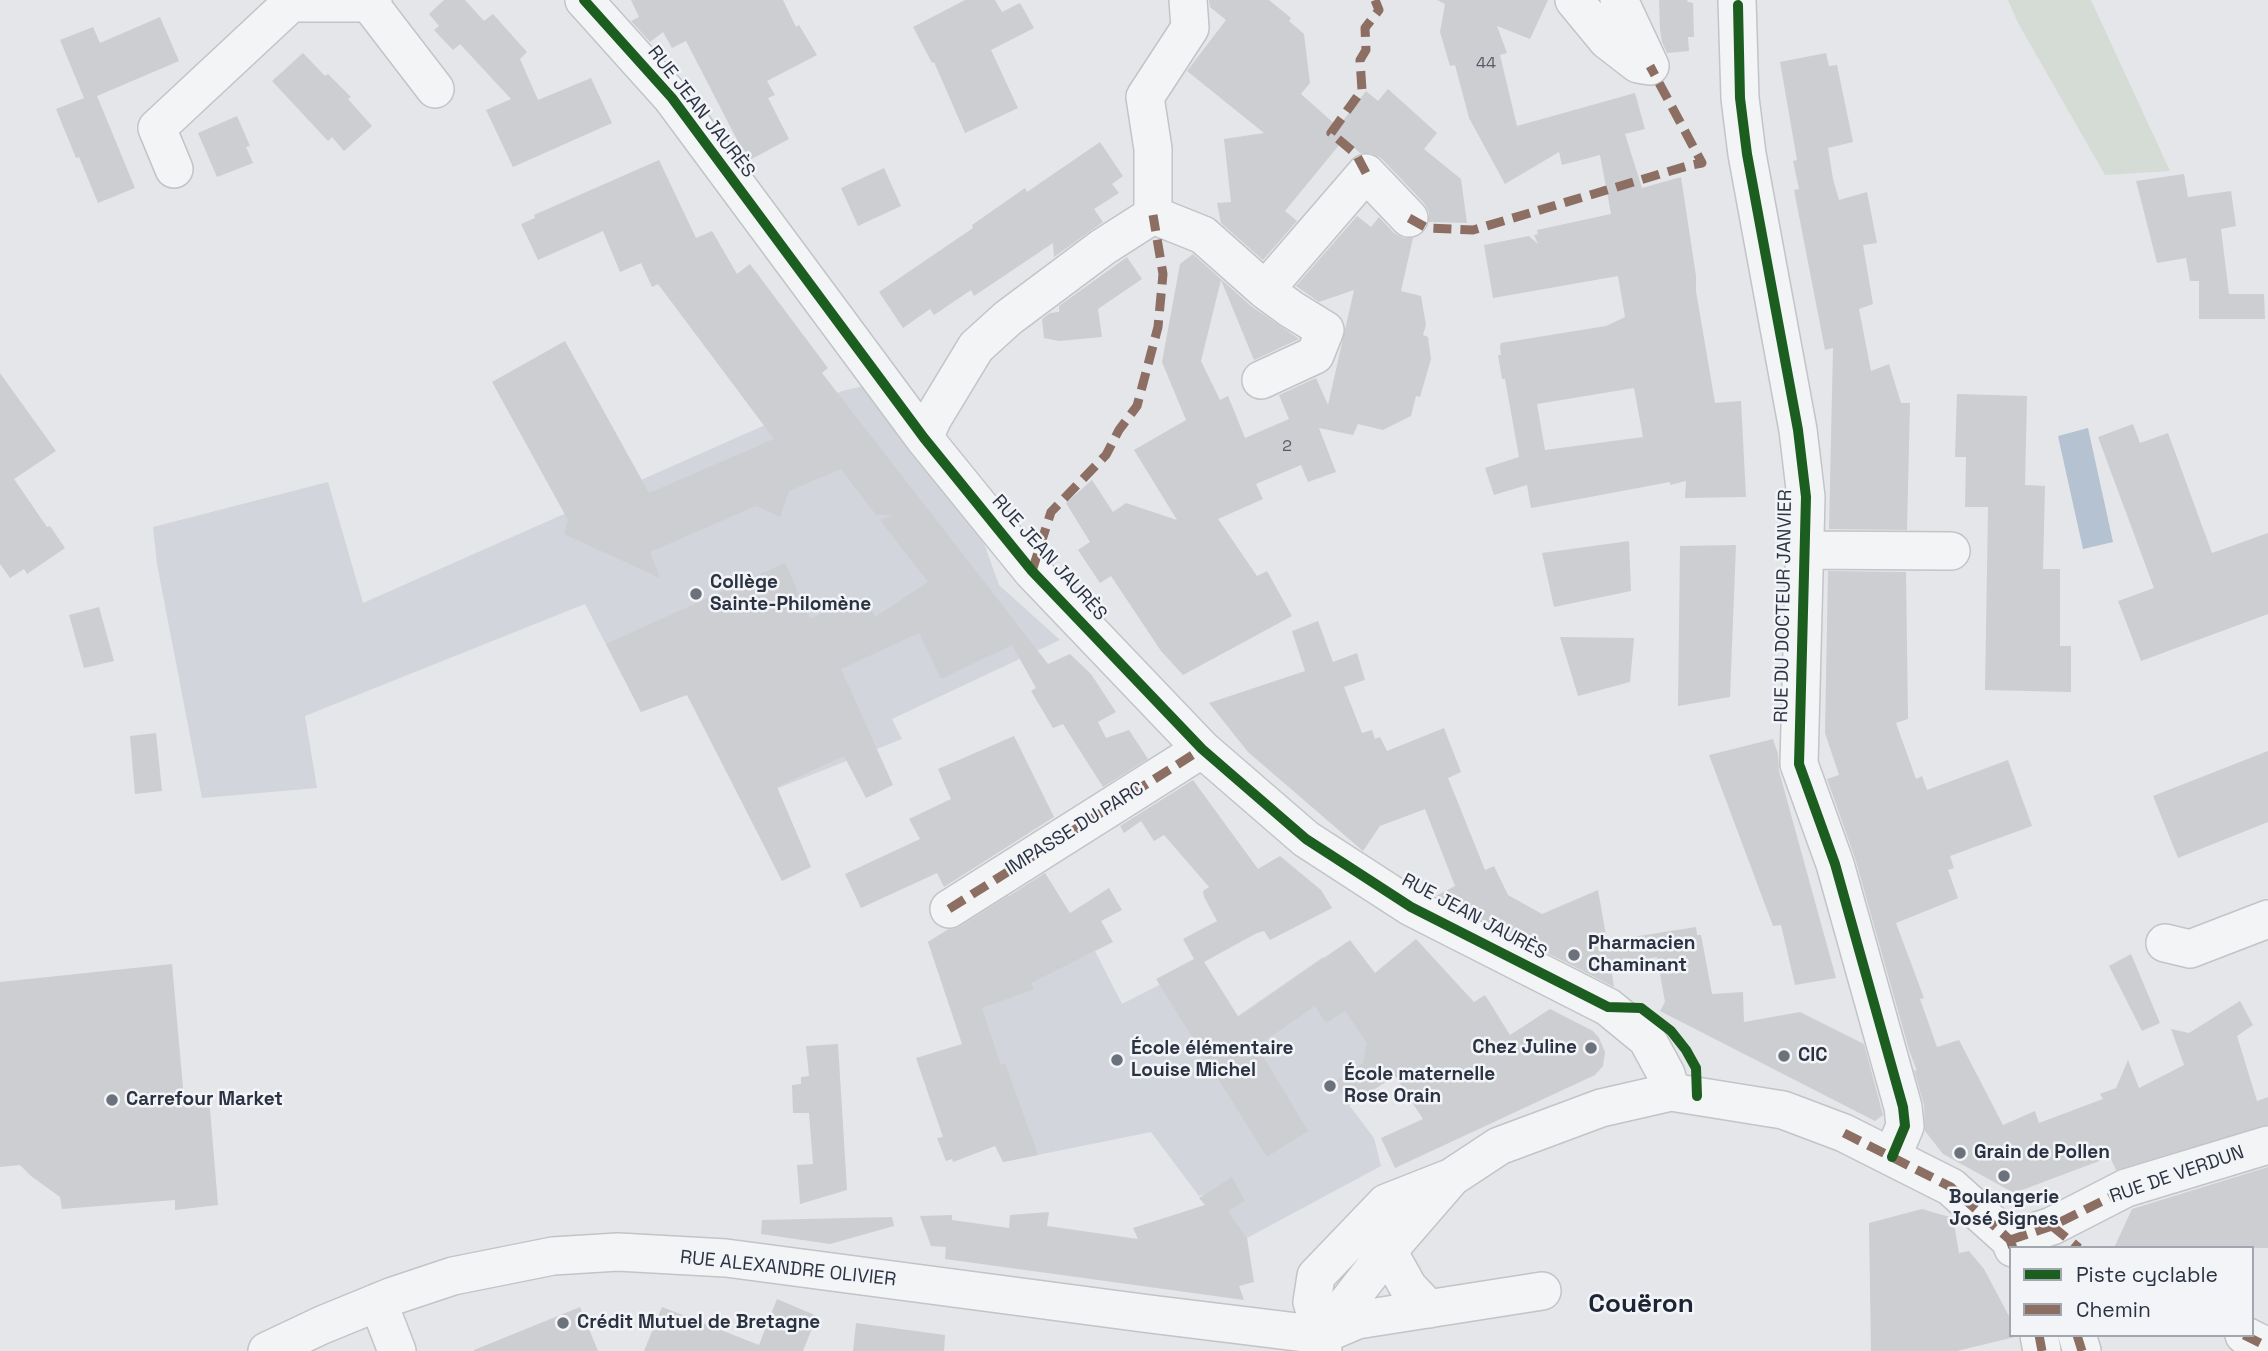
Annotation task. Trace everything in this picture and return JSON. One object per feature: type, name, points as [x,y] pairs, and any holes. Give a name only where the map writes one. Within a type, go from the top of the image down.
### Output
[{"type":"street","name":"RUE JEAN JAURÈS","points":[[584,0],[672,99],[924,438],[1032,571],[1202,749],[1306,839],[1411,906],[1608,1007],[1647,1039],[1666,1074],[1671,1092]]},
{"type":"street","points":[[1153,215],[1153,149],[1145,97],[1190,28],[1188,0]]},
{"type":"street","points":[[1574,0],[1607,40],[1638,64],[1650,66],[1619,0]]},
{"type":"street","points":[[174,169],[157,128],[291,3],[371,2],[435,89]]},
{"type":"street","name":"RUE DU DOCTEUR JANVIER","points":[[1738,2],[1740,98],[1798,430],[1805,497],[1799,764],[1835,864],[1903,1107],[1905,1126],[1892,1157]]},
{"type":"street","points":[[1265,290],[1366,173],[1409,218]]},
{"type":"street","points":[[924,438],[976,346],[1082,262],[1153,215]]},
{"type":"street","points":[[1153,215],[1203,235],[1265,290],[1325,330],[1315,355],[1261,380]]},
{"type":"street","points":[[1803,550],[1951,551]]},
{"type":"street","name":"IMPASSE DU PARC","points":[[949,909],[1202,749]]},
{"type":"street","points":[[2165,943],[2190,948],[2268,919]]},
{"type":"street","points":[[1323,1343],[1312,1302],[1316,1276],[1386,1203],[1452,1177],[1499,1146],[1601,1108],[1671,1092],[1783,1110],[1844,1133],[1951,1187],[2012,1244]]},
{"type":"street","name":"RUE DE VERDUN","points":[[2012,1244],[2066,1237],[2136,1185],[2268,1144]]},
{"type":"street","points":[[1323,1343],[1388,1251],[1452,1177]]},
{"type":"street","points":[[1388,1251],[1408,1287],[1429,1308]]},
{"type":"street","name":"RUE ALEXANDRE OLIVIER","points":[[267,1351],[378,1302],[453,1276],[553,1256],[618,1252],[726,1258],[1150,1314],[1323,1343]]},
{"type":"street","points":[[1323,1343],[1357,1320],[1542,1291]]},
{"type":"street","points":[[378,1302],[397,1351]]},
{"type":"street","points":[[2248,1337],[2268,1347]]},
{"type":"shaded area","points":[[2008,0],[2091,0],[2170,171],[2105,175],[2018,23]]},
{"type":"shaded area","name":"Collège Sainte-Philomène","points":[[864,386],[981,535],[999,585],[1060,640],[892,719],[902,739],[743,802],[687,694],[641,712],[585,604],[305,716],[317,788],[202,798],[157,564],[153,527],[328,482],[363,603],[842,391]]},
{"type":"shaded area","name":"École élémentaire Louise Michel","points":[[1007,891],[1011,905],[1082,957],[1095,951],[1122,1004],[1204,962],[1238,1016],[1323,957],[1409,1068],[1349,1105],[1374,1138],[1381,1166],[1247,1238],[1214,1192],[1199,1196],[1151,1132],[1003,1162],[928,942]]},
{"type":"water","points":[[2088,428],[2113,542],[2083,549],[2058,436]]},
{"type":"building","points":[[444,0],[465,0],[484,21],[493,14],[527,52],[520,59],[538,100],[591,78],[612,123],[513,167],[486,110],[511,99],[460,44],[453,50],[434,30],[439,26],[429,14]]},
{"type":"building","points":[[631,0],[783,0],[796,27],[799,25],[817,55],[767,81],[775,95],[768,98],[789,139],[748,161],[686,41],[672,48],[663,32],[650,42],[631,21],[639,17]]},
{"type":"building","points":[[965,0],[995,0],[1002,12],[1020,3],[1034,28],[991,50],[1018,108],[965,133],[934,62],[932,63],[913,27]]},
{"type":"building","points":[[1209,0],[1269,0],[1291,18],[1289,21],[1304,34],[1310,83],[1301,94],[1338,127],[1366,91],[1378,101],[1388,89],[1437,133],[1424,149],[1461,179],[1467,223],[1429,222],[1429,212],[1424,203],[1381,158],[1371,153],[1360,153],[1344,139],[1285,211],[1297,221],[1263,260],[1221,223],[1217,203],[1231,202],[1224,139],[1264,133],[1187,71],[1226,20],[1210,7]]},
{"type":"building","points":[[1437,0],[1548,0],[1530,39],[1497,26],[1507,53],[1500,55],[1517,126],[1635,93],[1645,129],[1625,134],[1642,188],[1681,177],[1696,291],[1715,403],[1741,401],[1746,497],[1685,498],[1686,481],[1531,508],[1527,485],[1494,495],[1485,468],[1519,457],[1498,355],[1501,355],[1501,343],[1606,326],[1625,317],[1618,276],[1493,298],[1484,245],[1529,236],[1538,244],[1534,235],[1538,234],[1537,230],[1611,214],[1600,155],[1562,165],[1559,152],[1505,184],[1469,118],[1455,65],[1450,66],[1440,32],[1445,4]],"holes":[[[1634,388],[1643,437],[1545,450],[1537,404]]]},
{"type":"building","points":[[1659,0],[1687,0],[1693,3],[1694,37],[1688,37],[1689,51],[1667,53],[1660,29]]},
{"type":"building","points":[[160,17],[179,61],[97,96],[135,188],[98,203],[56,109],[84,98],[60,40],[93,27],[100,43]]},
{"type":"building","points":[[303,53],[351,97],[348,99],[372,126],[344,151],[332,137],[328,141],[272,81]]},
{"type":"building","points":[[1826,53],[1829,66],[1837,65],[1853,142],[1828,148],[1833,179],[1839,200],[1867,192],[1877,243],[1863,245],[1873,304],[1859,309],[1871,371],[1889,364],[1901,403],[1910,403],[1907,530],[1829,529],[1833,348],[1825,350],[1794,190],[1799,189],[1793,161],[1797,160],[1780,62]]},
{"type":"building","points":[[237,116],[250,146],[246,147],[253,163],[217,177],[198,133]]},
{"type":"building","points":[[1100,142],[1123,176],[1112,184],[1119,193],[1094,209],[1103,222],[1054,257],[1053,243],[974,296],[971,290],[934,315],[930,309],[903,328],[879,292],[973,228],[972,225],[1025,188],[1027,192]]},
{"type":"building","points":[[659,160],[696,238],[712,231],[737,274],[750,264],[828,368],[822,373],[1048,664],[1070,654],[1091,674],[1116,712],[1098,722],[1106,738],[1129,730],[1148,759],[1103,787],[1063,724],[1053,728],[1031,691],[1036,688],[1012,645],[941,679],[919,633],[841,669],[893,785],[866,798],[844,756],[777,787],[811,867],[782,881],[687,695],[641,712],[606,644],[785,563],[810,619],[831,609],[834,613],[866,598],[875,617],[928,582],[880,520],[892,515],[876,515],[841,469],[789,491],[780,517],[756,506],[650,552],[660,578],[564,534],[568,520],[492,382],[565,341],[649,493],[774,439],[658,284],[652,287],[641,263],[620,272],[603,231],[538,260],[521,224],[535,218],[534,215]]},
{"type":"building","points":[[884,168],[901,206],[858,226],[841,188]]},
{"type":"building","points":[[2184,174],[2188,197],[2231,191],[2236,226],[2221,229],[2229,294],[2264,294],[2265,319],[2199,319],[2199,281],[2190,281],[2186,258],[2157,263],[2136,181]]},
{"type":"building","points":[[1357,216],[1371,227],[1379,217],[1394,233],[1404,238],[1413,238],[1401,291],[1421,296],[1426,325],[1423,335],[1428,337],[1431,359],[1420,397],[1416,396],[1411,416],[1383,430],[1358,424],[1353,435],[1319,428],[1336,472],[1308,482],[1301,465],[1256,484],[1263,499],[1218,519],[1257,576],[1267,571],[1292,616],[1183,675],[1161,651],[1111,576],[1100,583],[1078,550],[1090,542],[1066,503],[1092,480],[1113,512],[1126,503],[1177,520],[1134,450],[1186,420],[1162,362],[1180,264],[1193,254],[1251,306],[1299,339],[1254,360],[1221,280],[1201,361],[1220,400],[1228,396],[1245,438],[1289,419],[1279,395],[1316,378],[1328,405],[1354,290],[1319,302],[1296,286]]},
{"type":"building","points":[[1127,257],[1142,279],[1098,309],[1102,337],[1059,341],[1044,338],[1042,319],[1050,313],[1059,312],[1059,306]]},
{"type":"building","points":[[0,373],[56,451],[14,479],[65,548],[27,574],[24,569],[10,578],[0,564]]},
{"type":"building","points":[[1957,394],[2027,396],[2025,485],[2045,486],[2043,569],[2060,569],[2060,646],[2071,646],[2071,692],[1985,690],[1988,507],[1965,507],[1966,457],[1955,457]]},
{"type":"building","points":[[2133,424],[2140,443],[2168,433],[2212,553],[2268,533],[2268,614],[2141,661],[2118,601],[2154,588],[2098,437]]},
{"type":"building","points":[[1629,541],[1631,591],[1554,607],[1542,553]]},
{"type":"building","points":[[1736,545],[1730,697],[1678,706],[1680,546]]},
{"type":"building","points":[[1828,571],[1906,572],[1908,719],[1896,723],[1916,779],[1922,776],[1927,790],[2008,760],[2032,826],[1950,856],[1954,868],[1948,870],[1958,898],[1896,923],[1924,998],[1920,999],[1937,1047],[1959,1040],[2003,1125],[2035,1111],[2039,1123],[2103,1099],[2100,1094],[2116,1088],[2128,1060],[2139,1088],[2184,1065],[2171,1029],[2189,1033],[2240,1001],[2253,1025],[2237,1036],[2257,1101],[2268,1097],[2268,1125],[2116,1170],[2110,1157],[2014,1193],[1943,1154],[1925,1131],[1924,1105],[1914,1070],[1917,1071],[1855,858],[1827,779],[1839,775],[1825,733]]},
{"type":"building","points":[[99,607],[114,661],[84,668],[69,615]]},
{"type":"building","points":[[1318,621],[1333,662],[1357,653],[1365,680],[1344,687],[1362,733],[1372,730],[1375,739],[1380,737],[1387,751],[1444,728],[1461,772],[1448,778],[1485,870],[1494,866],[1508,895],[1542,914],[1598,890],[1607,941],[1696,927],[1697,935],[1701,935],[1712,994],[1743,992],[1744,1022],[1800,1012],[1864,1044],[1883,1115],[1875,1121],[1660,1011],[1665,1002],[1657,957],[1611,968],[1614,987],[1436,896],[1455,886],[1425,809],[1380,826],[1363,851],[1248,752],[1209,703],[1305,671],[1292,631]]},
{"type":"building","points":[[1560,637],[1634,638],[1630,682],[1578,696]]},
{"type":"building","points":[[156,733],[162,791],[135,794],[130,736]]},
{"type":"building","points":[[1014,736],[1054,817],[944,887],[937,873],[861,908],[845,874],[920,839],[909,819],[951,799],[938,769]]},
{"type":"building","points":[[1773,739],[1778,754],[1779,771],[1836,978],[1795,985],[1781,925],[1773,926],[1709,755]]},
{"type":"building","points":[[2268,751],[2268,822],[2178,858],[2153,796]]},
{"type":"building","points":[[1193,780],[1258,869],[1280,856],[1321,890],[1332,908],[1270,940],[1264,931],[1257,933],[1204,962],[1238,1017],[1350,940],[1375,973],[1416,939],[1474,1002],[1485,995],[1510,1035],[1550,1009],[1593,1031],[1605,1052],[1603,1066],[1595,1075],[1395,1168],[1381,1138],[1423,1119],[1395,1076],[1349,1105],[1334,1082],[1363,1063],[1367,1043],[1345,1011],[1326,1023],[1315,1006],[1257,1046],[1308,1131],[1267,1157],[1156,979],[1194,959],[1183,939],[1217,921],[1204,897],[1203,891],[1209,887],[1164,835],[1154,841],[1141,821],[1124,833],[1120,826]]},
{"type":"building","points":[[1045,873],[1070,913],[1109,888],[1122,910],[1101,921],[1113,942],[1031,983],[1034,989],[982,1008],[1001,1065],[1005,1063],[1038,1155],[1003,1162],[995,1146],[953,1162],[952,1159],[946,1161],[937,1138],[943,1137],[916,1058],[962,1044],[928,942],[948,930],[960,927]]},
{"type":"building","points":[[2131,954],[2160,1023],[2142,1031],[2109,966]]},
{"type":"building","points":[[172,964],[184,1099],[209,1097],[218,1205],[175,1210],[175,1200],[62,1209],[60,1197],[20,1165],[0,1167],[0,982]]},
{"type":"building","points":[[838,1044],[847,1190],[800,1204],[797,1165],[813,1164],[809,1113],[793,1113],[792,1085],[801,1084],[801,1077],[809,1076],[806,1046]]},
{"type":"building","points":[[2268,1167],[2268,1248],[2115,1246],[2132,1209]]},
{"type":"building","points":[[1232,1177],[1245,1201],[1228,1211],[1247,1238],[1254,1282],[1239,1286],[1244,1300],[945,1259],[946,1247],[931,1246],[920,1216],[952,1215],[952,1220],[1009,1228],[1010,1215],[1049,1212],[1047,1226],[1138,1239],[1133,1228],[1205,1205],[1199,1198]]},
{"type":"building","points":[[1922,1209],[1953,1218],[1959,1253],[1969,1251],[1984,1269],[2009,1316],[2009,1337],[2015,1337],[1957,1351],[1871,1351],[1869,1223]]},
{"type":"building","points":[[892,1217],[894,1226],[830,1244],[761,1234],[762,1220]]},
{"type":"building","points":[[777,1299],[817,1316],[803,1351],[644,1351],[662,1307],[759,1345]]},
{"type":"building","name":"Crédit Mutuel de Bretagne","points":[[580,1307],[598,1351],[474,1351],[474,1350]]},
{"type":"building","points":[[856,1323],[945,1335],[944,1351],[853,1351]]},
{"type":"marked path","points":[[1366,173],[1356,154],[1331,133],[1362,90],[1360,60],[1366,50],[1365,28],[1379,10],[1375,0]]},
{"type":"marked path","points":[[1409,218],[1427,228],[1473,230],[1702,163],[1650,66]]},
{"type":"marked path","points":[[1032,571],[1051,512],[1106,455],[1119,430],[1137,406],[1158,327],[1163,274],[1153,215]]},
{"type":"marked path","points":[[949,909],[1202,749]]},
{"type":"marked path","points":[[1844,1133],[1951,1187],[2010,1240],[2012,1246]]},
{"type":"marked path","points":[[2010,1240],[2052,1226],[2135,1185]]},
{"type":"marked path","points":[[2052,1226],[2077,1246]]},
{"type":"marked path","points":[[2039,1337],[2042,1351]]},
{"type":"marked path","points":[[2078,1337],[2082,1351]]},
{"type":"marked path","points":[[2248,1337],[2268,1347]]},
{"type":"cycle path","points":[[584,0],[672,98],[924,438],[1032,571],[1202,749],[1306,839],[1411,907],[1608,1007],[1641,1008],[1671,1031],[1686,1050],[1696,1068],[1697,1096]]},
{"type":"cycle path","points":[[1738,5],[1740,98],[1747,154],[1798,430],[1806,497],[1799,764],[1835,864],[1903,1107],[1905,1126],[1892,1157]]},
{"type":"place","name":"Collège Sainte-Philomène","points":[[696,594]]},
{"type":"place","name":"Pharmacien Chaminant","points":[[1574,955]]},
{"type":"place","name":"Chez Juline","points":[[1591,1048]]},
{"type":"place","name":"CIC","points":[[1784,1056]]},
{"type":"place","name":"École élémentaire Louise Michel","points":[[1117,1060]]},
{"type":"place","name":"École maternelle Rose Orain","points":[[1330,1086]]},
{"type":"place","name":"Carrefour Market","points":[[112,1100]]},
{"type":"place","name":"Grain de Pollen","points":[[1960,1153]]},
{"type":"place","name":"Boulangerie José Signes","points":[[2004,1176]]},
{"type":"place","name":"Crédit Mutuel de Bretagne","points":[[563,1323]]},
{"type":"district","name":"Couëron","points":[[1641,1305]]}]
